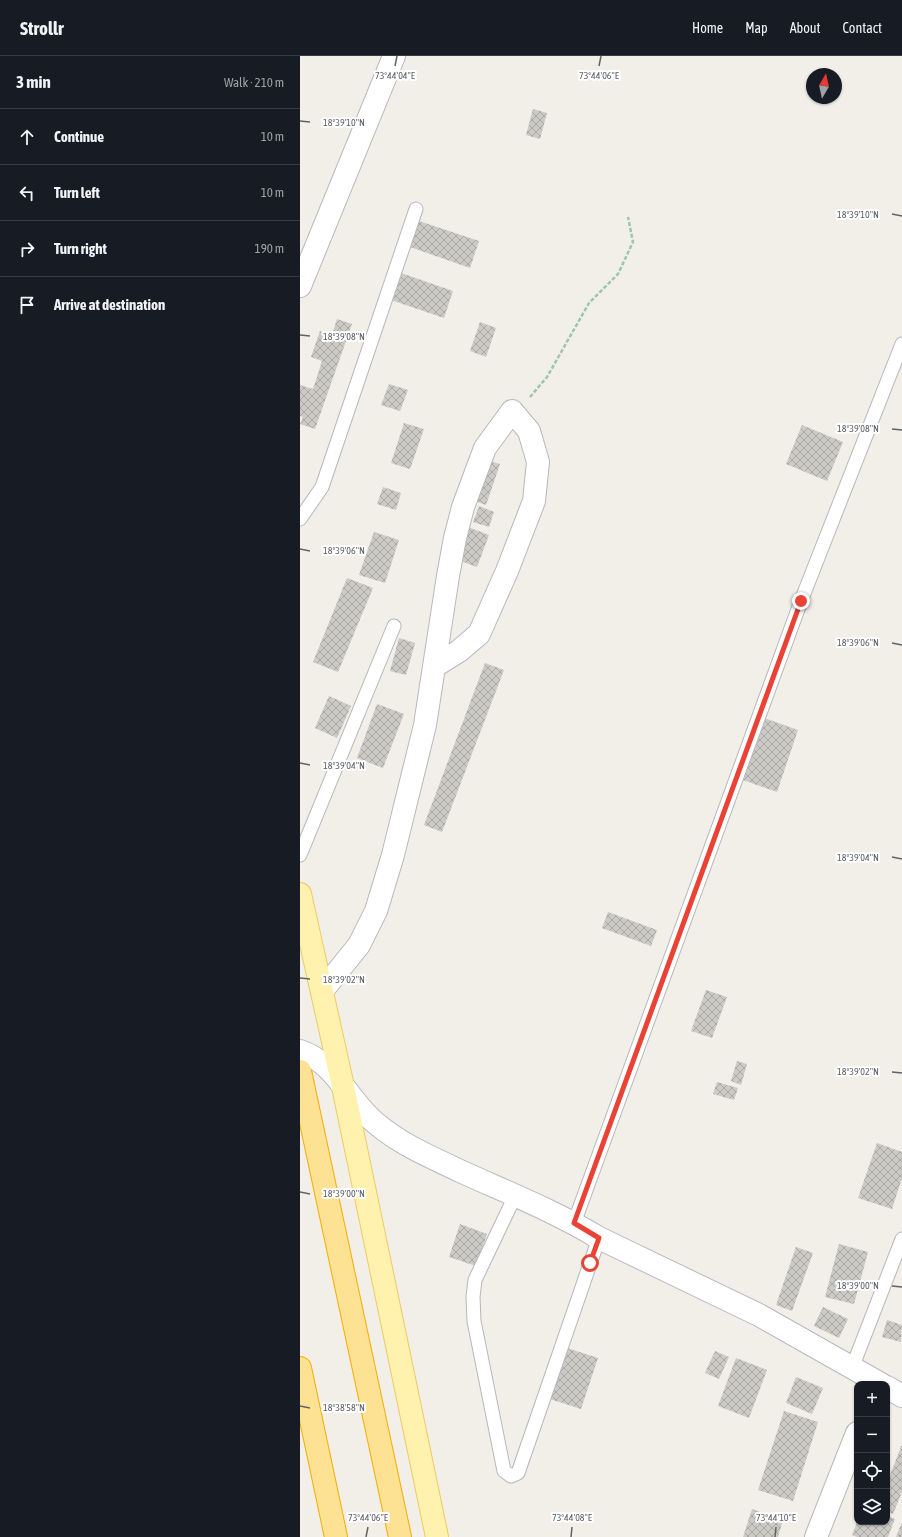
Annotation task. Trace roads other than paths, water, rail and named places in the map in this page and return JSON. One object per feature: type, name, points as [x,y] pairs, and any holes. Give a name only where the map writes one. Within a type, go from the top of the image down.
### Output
[{"type":"highway","points":[[300,1071],[400,1537]]},
{"type":"highway","points":[[300,1368],[336,1537]]},
{"type":"main road","points":[[300,894],[342,1082],[437,1537]]},
{"type":"street","points":[[300,286],[394,56]]},
{"type":"street","points":[[322,991],[359,945],[376,911],[393,855],[425,725],[434,666],[455,538],[463,507],[485,448],[512,411],[529,431],[538,462],[534,501],[507,571],[479,634],[459,651],[434,666]]},
{"type":"street","points":[[300,1051],[313,1056],[342,1082],[359,1107],[377,1124],[401,1142],[574,1223],[599,1238],[759,1315],[877,1381]]},
{"type":"street","points":[[816,1537],[854,1441]]},
{"type":"lane","points":[[300,519],[322,487],[416,209]]},
{"type":"lane","points":[[574,1223],[801,601],[902,344]]},
{"type":"lane","points":[[300,854],[394,626]]},
{"type":"lane","points":[[515,1196],[475,1280],[473,1297],[474,1321],[504,1471],[511,1476],[518,1473],[599,1238]]},
{"type":"lane","points":[[852,1368],[902,1239]]}]
